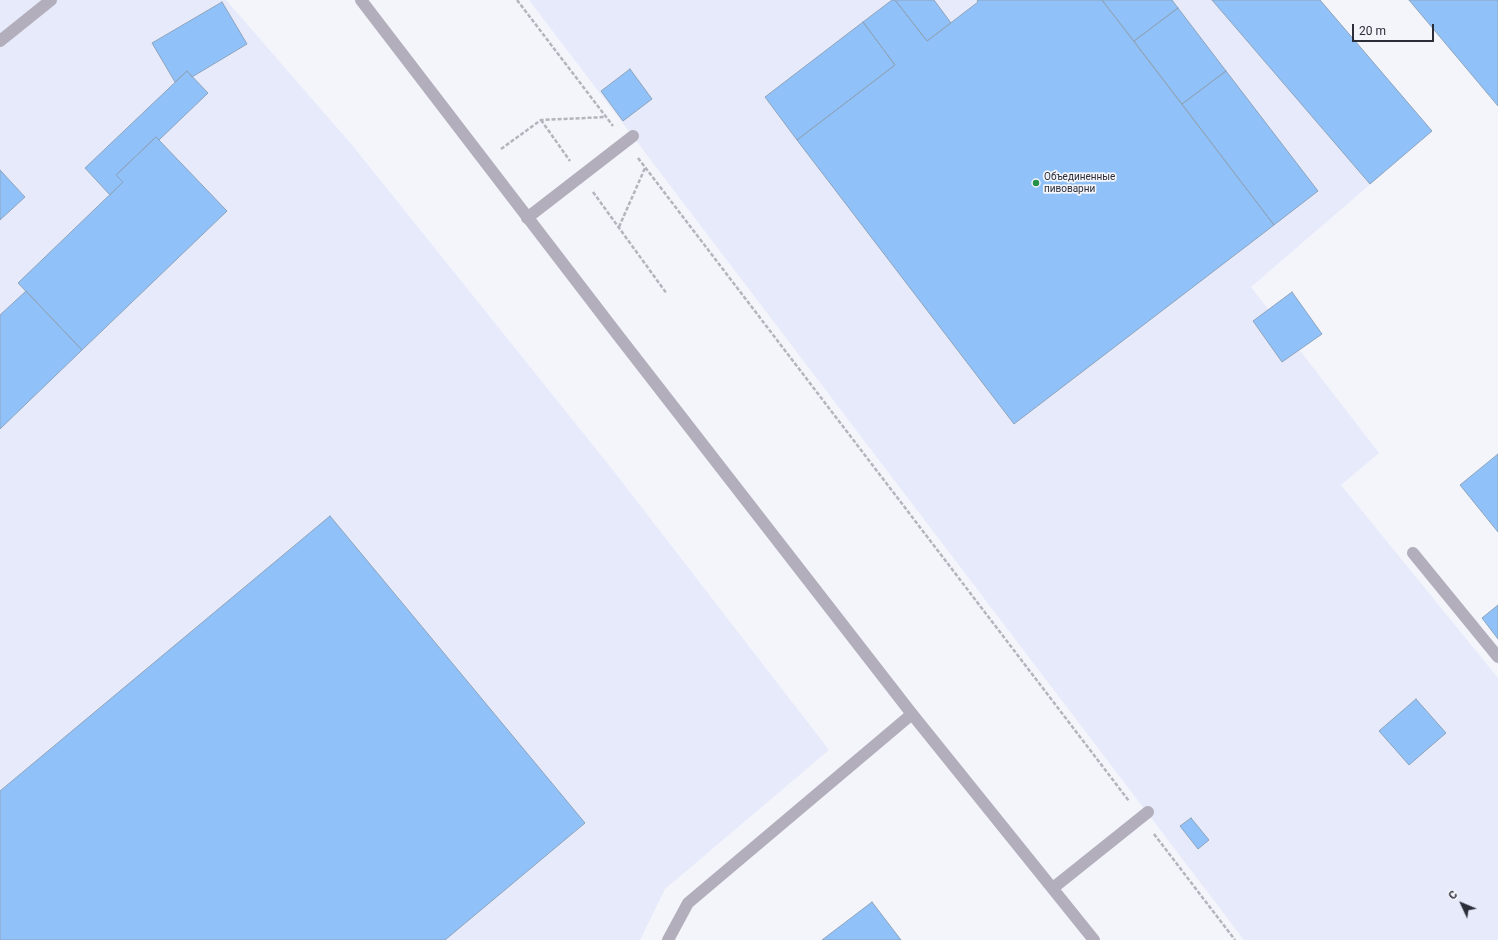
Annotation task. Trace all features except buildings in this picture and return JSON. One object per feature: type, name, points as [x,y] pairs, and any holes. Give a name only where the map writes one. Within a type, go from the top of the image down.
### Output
[{"type":"street","points":[[0,41],[51,0]]},
{"type":"street","points":[[361,0],[527,218],[912,714],[1094,940]]},
{"type":"street","points":[[527,218],[629,139]]},
{"type":"street","points":[[1413,553],[1498,657]]},
{"type":"street","points":[[668,940],[688,903],[912,714]]},
{"type":"street","points":[[1052,888],[1144,815]]},
{"type":"path","points":[[517,0],[606,117],[629,139],[645,168],[1144,815],[1235,940]]},
{"type":"path","points":[[484,161],[541,120],[606,117]]},
{"type":"path","points":[[541,120],[667,294]]},
{"type":"path","points":[[619,227],[645,168]]},
{"type":"shaded area","points":[[0,0],[226,0],[352,145],[612,469],[829,750],[665,889],[640,940],[0,940]]},
{"type":"shaded area","points":[[529,0],[1320,0],[1432,131],[1251,287],[1379,453],[1341,485],[1498,678],[1498,940],[1244,940]]},
{"type":"place","name":"Объединенные пивоварни","points":[[1036,183]]}]
